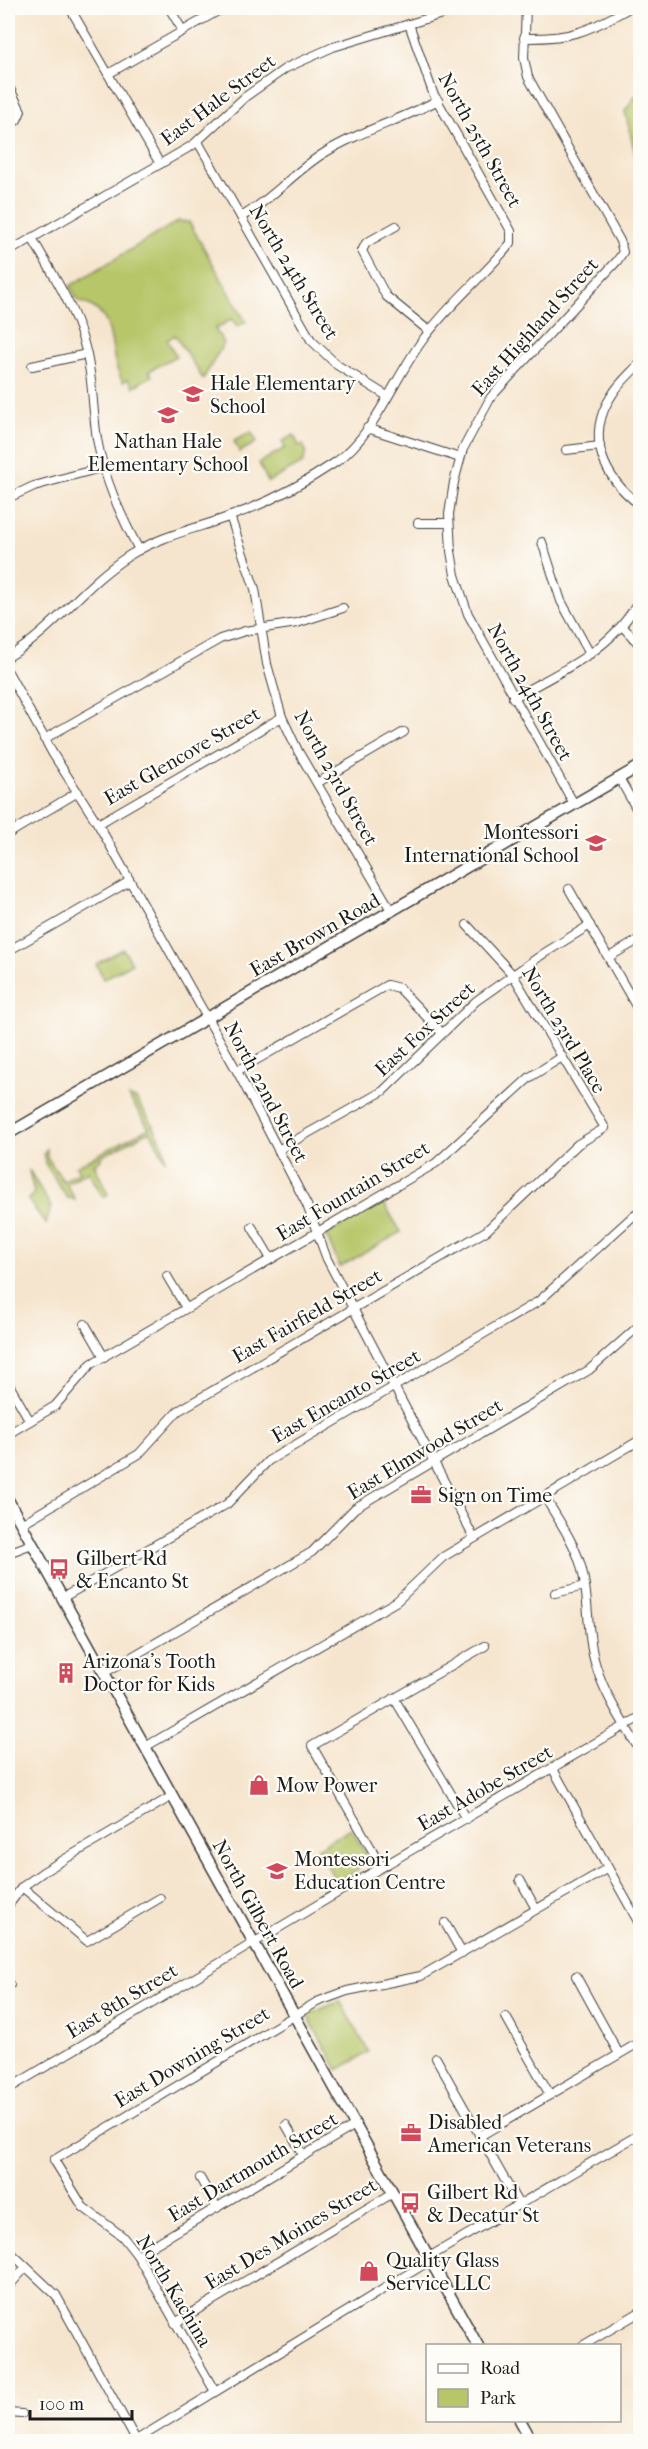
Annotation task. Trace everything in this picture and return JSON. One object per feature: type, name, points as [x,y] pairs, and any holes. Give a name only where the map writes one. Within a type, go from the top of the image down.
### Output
[{"type":"main road","name":"East Brown Road","points":[[8,1134],[640,766]]},
{"type":"main road","name":"North Gilbert Road","points":[[8,1500],[477,2344]]},
{"type":"main road","points":[[521,2422],[531,2440]]},
{"type":"street","points":[[70,8],[160,164]]},
{"type":"street","points":[[169,8],[183,31]]},
{"type":"street","points":[[108,74],[223,8]]},
{"type":"street","name":"East Hale Street","points":[[8,252],[198,142],[245,97],[286,68],[323,51],[409,24],[442,10],[462,8]]},
{"type":"street","points":[[526,8],[524,38],[553,38],[578,34],[629,8]]},
{"type":"street","name":"North 25th Street","points":[[409,24],[424,71],[438,100],[513,237],[509,245],[429,331]]},
{"type":"street","name":"East Highland Street","points":[[460,458],[480,414],[496,390],[623,252],[620,241],[531,84],[525,64],[524,38]]},
{"type":"street","points":[[8,85],[21,114],[8,126]]},
{"type":"street","points":[[241,217],[265,202],[299,171],[328,151],[362,133],[410,115],[438,100]]},
{"type":"street","name":"North 24th Street","points":[[198,142],[317,347],[344,370],[387,396]]},
{"type":"street","points":[[8,657],[42,632],[104,573],[138,550],[172,534],[230,516],[276,497],[334,463],[351,450],[429,331],[386,296],[362,251],[366,243],[396,226]]},
{"type":"street","points":[[32,238],[70,306],[87,354],[96,430],[104,467],[120,513],[138,550]]},
{"type":"street","points":[[32,366],[87,354]]},
{"type":"street","points":[[640,363],[615,391],[606,405],[601,421],[600,446],[604,463],[613,479],[640,506]]},
{"type":"street","points":[[367,428],[460,458]]},
{"type":"street","points":[[566,450],[600,446]]},
{"type":"street","name":"North 24th Street","points":[[460,458],[452,492],[449,523],[453,563],[463,602],[478,635],[574,804]]},
{"type":"street","points":[[8,498],[27,488],[104,467]]},
{"type":"street","name":"North 23rd Street","points":[[230,516],[255,589],[269,675],[282,717],[317,783],[392,912]]},
{"type":"street","points":[[418,523],[449,523]]},
{"type":"street","points":[[542,542],[561,601],[590,654]]},
{"type":"street","points":[[513,698],[604,645],[622,627],[640,598]]},
{"type":"street","points":[[44,739],[212,642],[236,633],[297,623],[343,608]]},
{"type":"street","points":[[622,627],[640,645]]},
{"type":"street","name":"North 22nd Street","points":[[8,672],[44,739],[98,824],[237,1071],[308,1205],[327,1258],[474,1539]]},
{"type":"street","name":"East Glencove Street","points":[[98,824],[282,717]]},
{"type":"street","points":[[317,783],[404,732]]},
{"type":"street","points":[[619,778],[640,815]]},
{"type":"street","points":[[8,834],[78,792]]},
{"type":"street","points":[[8,951],[129,880]]},
{"type":"street","points":[[569,889],[640,1013]]},
{"type":"street","name":"North 23rd Place","points":[[467,925],[513,975],[604,1128]]},
{"type":"street","name":"East Fox Street","points":[[278,1150],[383,1091],[476,1001],[543,954],[590,925]]},
{"type":"street","points":[[609,957],[640,939]]},
{"type":"street","points":[[237,1071],[387,985],[399,988],[442,1033]]},
{"type":"street","name":"East Fountain Street","points":[[8,1434],[55,1406],[92,1364],[436,1163],[530,1077],[562,1057]]},
{"type":"street","name":"East Fairfield Street","points":[[21,1524],[139,1454],[178,1411],[486,1231],[578,1144],[604,1128]]},
{"type":"street","name":"East Encanto Street","points":[[62,1598],[227,1504],[268,1461],[539,1302],[640,1212]]},
{"type":"street","name":"East Fountain Street","points":[[252,1227],[271,1259]]},
{"type":"street","points":[[167,1276],[186,1308]]},
{"type":"street","points":[[85,1324],[104,1357]]},
{"type":"street","name":"East Elmwood Street","points":[[104,1673],[312,1552],[355,1508],[589,1370],[640,1325]]},
{"type":"street","points":[[8,1383],[30,1421]]},
{"type":"street","points":[[145,1747],[397,1601],[443,1557],[640,1440]]},
{"type":"street","points":[[545,1497],[572,1544],[582,1569],[595,1663],[608,1698],[640,1751]]},
{"type":"street","points":[[8,1552],[32,1544]]},
{"type":"street","points":[[555,1593],[585,1586]]},
{"type":"street","points":[[382,1867],[312,1746],[485,1646]]},
{"type":"street","points":[[394,1698],[466,1819]]},
{"type":"street","name":"East Adobe Street","points":[[253,1942],[640,1718]]},
{"type":"street","points":[[552,1768],[640,1925]]},
{"type":"street","points":[[8,1906],[22,1887],[43,1872],[172,1796]]},
{"type":"street","name":"East Downing Street","points":[[54,2160],[293,2015],[339,1993],[416,1978],[608,1868]]},
{"type":"street","points":[[520,1880],[537,1909]]},
{"type":"street","points":[[22,1887],[87,1941],[160,1898]]},
{"type":"street","points":[[444,1923],[462,1953]]},
{"type":"street","name":"East 8th Street","points":[[8,2089],[253,1942]]},
{"type":"street","points":[[576,1976],[619,2054]]},
{"type":"street","points":[[506,2017],[550,2095]]},
{"type":"street","points":[[480,2136],[640,2042]]},
{"type":"street","points":[[436,2058],[519,2205]]},
{"type":"street","points":[[286,2125],[304,2156]]},
{"type":"street","name":"East Dartmouth Street","points":[[137,2255],[355,2125]]},
{"type":"street","points":[[8,2250],[56,2295],[135,2441],[214,2390],[640,2134]]},
{"type":"street","name":"North Kachina","points":[[54,2160],[83,2207],[122,2236],[137,2255],[214,2390]]},
{"type":"street","points":[[200,2178],[217,2208]]},
{"type":"street","name":"East Des Moines Street","points":[[175,2323],[393,2193]]},
{"type":"street","points":[[8,2287],[26,2267]]},
{"type":"street","points":[[585,2344],[640,2312]]},
{"type":"street","points":[[8,2413],[22,2414]]},
{"type":"green space","points":[[640,90],[640,166],[625,111]]},
{"type":"green space","points":[[178,221],[189,222],[246,322],[237,327],[232,319],[215,329],[224,343],[203,379],[175,335],[167,340],[176,356],[149,371],[152,376],[133,387],[128,379],[123,382],[117,370],[107,324],[101,314],[78,301],[70,286]]},
{"type":"green space","points":[[251,432],[257,442],[240,452],[234,441]]},
{"type":"green space","points":[[294,435],[299,446],[303,445],[306,451],[303,463],[268,482],[259,463],[285,448],[282,441]]},
{"type":"green space","points":[[123,949],[132,963],[104,979],[96,964]]},
{"type":"green space","points":[[129,1097],[136,1099],[155,1129],[163,1146],[165,1159],[150,1131],[100,1157],[101,1160],[94,1164],[108,1194],[105,1197],[88,1171],[66,1184],[75,1199],[67,1198],[45,1163],[44,1153],[47,1149],[47,1157],[63,1181],[79,1172],[76,1166],[149,1128]]},
{"type":"green space","points":[[29,1170],[51,1207],[46,1224],[28,1200],[34,1193]]},
{"type":"green space","points":[[383,1202],[401,1232],[340,1267],[326,1235]]},
{"type":"green space","points":[[351,1828],[370,1861],[337,1883],[317,1848]]},
{"type":"green space","points":[[340,2001],[369,2052],[338,2070],[307,2015]]},
{"type":"place","name":"Hale Elementary School","points":[[193,394]]},
{"type":"place","name":"Nathan Hale Elementary School","points":[[168,415]]},
{"type":"place","name":"Montessori International School","points":[[596,843]]},
{"type":"place","name":"Sign on Time","points":[[421,1495]]},
{"type":"place","name":"Gilbert Rd & Encanto St","points":[[59,1569]]},
{"type":"place","name":"Arizona's Tooth Doctor for Kids","points":[[66,1673]]},
{"type":"place","name":"Mow Power","points":[[259,1785]]},
{"type":"place","name":"Montessori Education Centre","points":[[277,1871]]},
{"type":"place","name":"Disabled American Veterans","points":[[411,2133]]},
{"type":"place","name":"Gilbert Rd & Decatur St","points":[[410,2203]]},
{"type":"place","name":"Quality Glass Service LLC","points":[[369,2271]]}]
